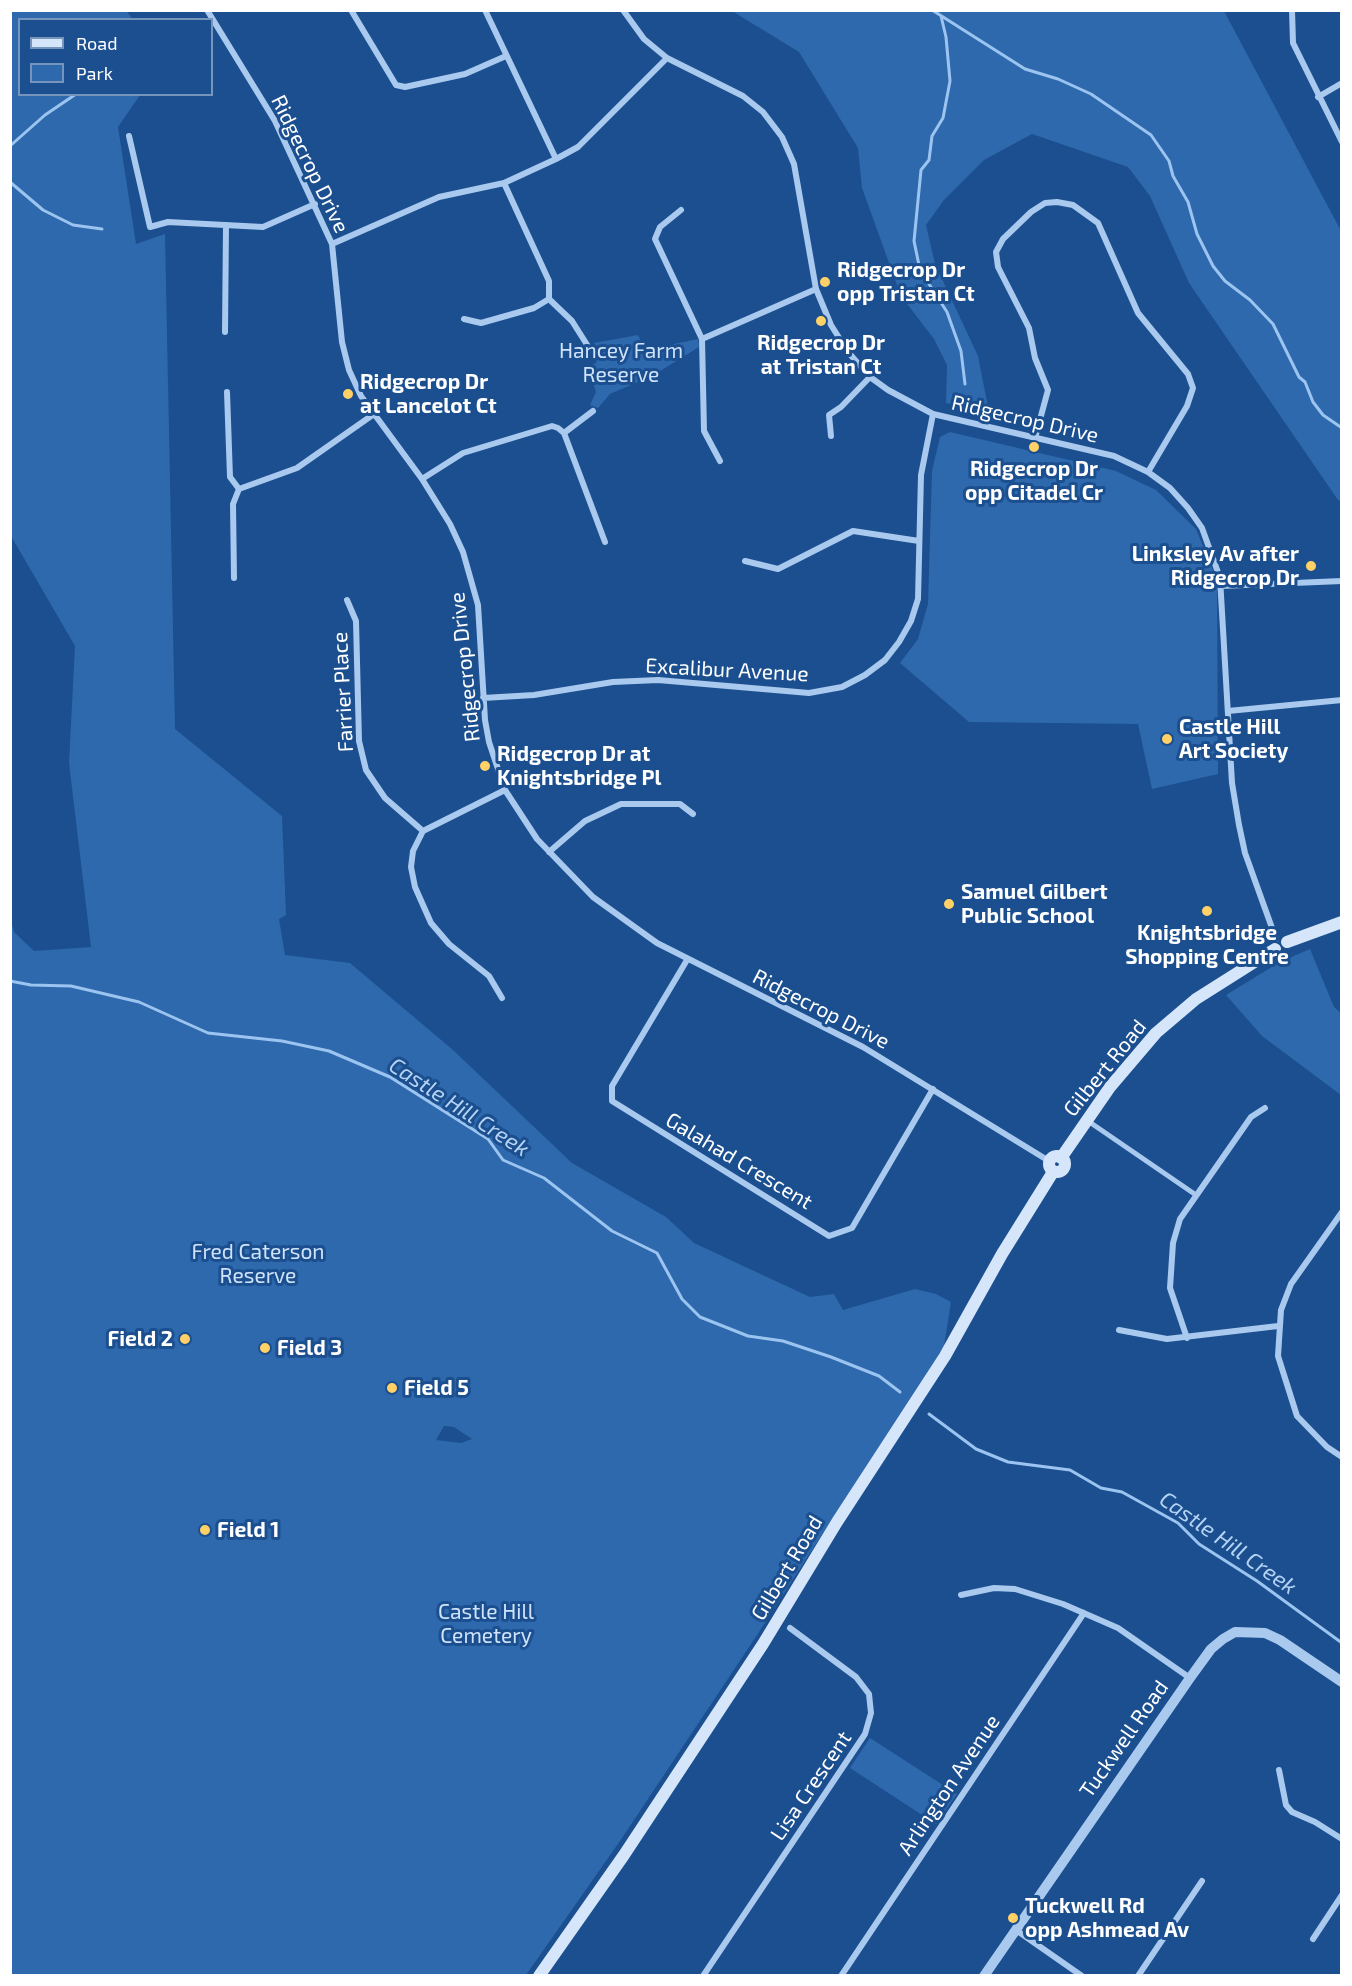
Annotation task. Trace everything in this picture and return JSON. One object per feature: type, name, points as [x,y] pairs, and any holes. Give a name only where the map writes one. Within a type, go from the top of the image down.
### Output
[{"type":"main road","name":"Gilbert Road","points":[[539,1976],[624,1855],[763,1644],[837,1522],[945,1356],[1054,1164],[1110,1087],[1156,1033],[1196,999],[1279,943],[1341,922]]},
{"type":"street","points":[[351,10],[396,85],[405,87],[465,74],[506,56]]},
{"type":"street","points":[[485,10],[556,159]]},
{"type":"street","name":"Ridgecrop Drive","points":[[623,10],[644,39],[667,58],[743,96],[763,112],[782,137],[795,164],[816,289],[831,326],[848,352],[870,377],[888,390],[933,414],[1114,456],[1148,471],[1170,488],[1202,528],[1218,567],[1221,586],[1232,783],[1241,834],[1257,891],[1279,943]]},
{"type":"street","points":[[1292,10],[1293,43],[1341,142]]},
{"type":"street","name":"Ridgecrop Drive","points":[[213,20],[275,122],[332,244],[342,342],[349,370],[361,396],[422,479],[450,524],[472,578],[481,628],[483,698],[489,742],[505,790],[549,852],[610,911],[657,944],[853,1041],[1054,1164]]},
{"type":"street","points":[[332,244],[440,197],[504,183],[578,147],[667,58]]},
{"type":"street","points":[[1318,97],[1341,83]]},
{"type":"street","points":[[129,136],[150,227],[168,222],[263,227],[315,204]]},
{"type":"street","points":[[504,183],[549,281],[549,299],[572,321],[591,351]]},
{"type":"street","points":[[1035,438],[1048,390],[1035,358],[1029,327],[998,267],[996,252],[1003,239],[1031,212],[1045,202],[1057,202],[1072,205],[1098,223],[1138,313],[1188,374],[1193,388],[1187,406],[1148,471]]},
{"type":"street","points":[[681,210],[660,227],[655,239],[702,339],[704,431],[720,461]]},
{"type":"street","points":[[225,332],[226,225]]},
{"type":"street","points":[[702,339],[816,289]]},
{"type":"street","points":[[464,319],[481,323],[534,308],[549,299]]},
{"type":"street","points":[[831,436],[829,415],[841,407],[870,377]]},
{"type":"street","points":[[227,392],[230,477],[239,489]]},
{"type":"street","points":[[564,433],[593,411]]},
{"type":"street","points":[[234,578],[232,504],[239,489],[297,468],[374,414]]},
{"type":"street","name":"Excalibur Avenue","points":[[483,698],[534,695],[613,682],[658,680],[809,693],[842,687],[865,675],[885,660],[911,621],[918,599],[921,475],[933,414]]},
{"type":"street","points":[[422,479],[463,453],[552,426],[564,433],[605,542]]},
{"type":"street","points":[[746,561],[778,570],[853,531],[919,542]]},
{"type":"street","points":[[1221,586],[1341,581]]},
{"type":"street","name":"Farrier Place","points":[[346,600],[356,621],[359,741],[366,770],[385,798],[423,831]]},
{"type":"street","points":[[1228,711],[1341,700]]},
{"type":"street","points":[[502,998],[489,976],[449,944],[431,924],[415,887],[411,867],[413,851],[423,831],[505,790]]},
{"type":"street","points":[[549,852],[585,821],[621,804],[680,804],[693,813]]},
{"type":"street","name":"Galahad Crescent","points":[[687,960],[612,1086],[612,1101],[829,1236],[852,1228],[933,1089]]},
{"type":"street","points":[[1187,1338],[1170,1288],[1173,1243],[1180,1219],[1251,1117],[1265,1108]]},
{"type":"street","points":[[1087,1120],[1196,1195]]},
{"type":"street","points":[[1341,1212],[1291,1284],[1281,1310],[1278,1326],[1278,1356],[1297,1416],[1327,1447],[1341,1457]]},
{"type":"street","points":[[1119,1330],[1167,1339],[1278,1326]]},
{"type":"street","points":[[961,1595],[994,1588],[1015,1588],[1084,1613],[1118,1628],[1190,1678]]},
{"type":"street","name":"Arlington Avenue","points":[[841,1976],[1084,1613]]},
{"type":"street","name":"Lisa Crescent","points":[[704,1976],[866,1734],[871,1713],[869,1694],[856,1677],[790,1628]]},
{"type":"street","name":"Tuckwell Road","points":[[984,1976],[1190,1678],[1211,1649],[1222,1639],[1235,1632],[1265,1633],[1280,1640],[1341,1682]]},
{"type":"street","points":[[1280,1770],[1286,1805],[1292,1812],[1315,1822],[1341,1839]]},
{"type":"street","points":[[1138,1976],[1202,1881]]},
{"type":"street","points":[[1313,1939],[1341,1895]]},
{"type":"street","points":[[1016,1930],[1082,1976]]},
{"type":"green space","points":[[11,11],[127,11],[131,18],[18,18],[18,96],[139,96],[118,127],[136,244],[165,234],[175,729],[282,816],[286,915],[279,919],[285,955],[350,963],[453,1050],[572,1163],[666,1217],[694,1243],[810,1297],[834,1294],[843,1310],[915,1289],[936,1294],[951,1302],[944,1346],[759,1632],[620,1841],[526,1975],[11,1975],[10,916],[14,932],[34,951],[91,947],[69,763],[75,646],[11,536]],"holes":[[[444,1426],[454,1427],[472,1439],[461,1443],[436,1440]]]},
{"type":"green space","points":[[732,11],[1224,11],[1341,231],[1341,501],[1338,500],[1189,283],[1150,196],[1128,167],[1032,134],[984,160],[944,200],[926,225],[935,264],[978,356],[989,412],[946,403],[947,365],[934,339],[901,296],[862,188],[858,148],[799,52]]},
{"type":"green space","name":"Hancey Farm Reserve","points":[[638,335],[645,350],[698,339],[699,347],[652,376],[610,394],[598,408],[590,405],[596,392],[588,367],[596,363],[599,351],[594,343]]},
{"type":"green space","points":[[950,432],[1116,471],[1156,490],[1196,529],[1217,580],[1218,774],[1152,789],[1138,724],[969,722],[900,663],[918,639],[928,604],[932,471],[940,437]]},
{"type":"green space","points":[[1310,949],[1334,1007],[1341,1013],[1341,1095],[1262,1036],[1226,995],[1280,962]]},
{"type":"green space","points":[[870,1738],[957,1794],[936,1824],[850,1768]]},
{"type":"waterway","points":[[932,10],[1025,69],[1058,79],[1091,94],[1151,135],[1169,161],[1173,176],[1188,202],[1197,234],[1213,266],[1225,281],[1250,300],[1273,324],[1299,377],[1305,382],[1313,402],[1323,415],[1342,428]]},
{"type":"waterway","points":[[941,16],[946,37],[950,81],[943,118],[932,136],[929,160],[921,170],[914,241],[920,270],[947,312],[961,351],[965,384]]},
{"type":"waterway","points":[[10,146],[45,115],[73,96]]},
{"type":"waterway","points":[[10,182],[43,210],[73,225],[102,229]]},
{"type":"waterway","name":"Castle Hill Creek","points":[[10,981],[31,985],[71,986],[139,1002],[208,1033],[282,1041],[329,1051],[390,1077],[488,1139],[503,1160],[544,1178],[612,1231],[657,1253],[682,1299],[700,1317],[748,1336],[783,1341],[831,1357],[879,1376],[900,1392]]},
{"type":"waterway","name":"Castle Hill Creek","points":[[929,1414],[976,1449],[1008,1462],[1070,1470],[1101,1488],[1122,1492],[1178,1523],[1199,1544],[1257,1581],[1342,1643]]},
{"type":"place","name":"Ridgecrop Dr opp Tristan Ct","points":[[825,282]]},
{"type":"place","name":"Ridgecrop Dr at Tristan Ct","points":[[821,321]]},
{"type":"place","name":"Ridgecrop Dr at Lancelot Ct","points":[[348,394]]},
{"type":"place","name":"Ridgecrop Dr opp Citadel Cr","points":[[1034,447]]},
{"type":"place","name":"Linksley Av after Ridgecrop Dr","points":[[1311,566]]},
{"type":"place","name":"Castle Hill Art Society","points":[[1167,739]]},
{"type":"place","name":"Ridgecrop Dr at Knightsbridge Pl","points":[[485,766]]},
{"type":"place","name":"Samuel Gilbert Public School","points":[[949,904]]},
{"type":"place","name":"Knightsbridge Shopping Centre","points":[[1207,911]]},
{"type":"place","name":"Field 2","points":[[185,1339]]},
{"type":"place","name":"Field 3","points":[[265,1348]]},
{"type":"place","name":"Field 5","points":[[392,1388]]},
{"type":"place","name":"Field 1","points":[[205,1530]]},
{"type":"place","name":"Tuckwell Rd opp Ashmead Av","points":[[1013,1918]]},
{"type":"park label","name":"Fred Caterson Reserve","points":[[258,1264]]},
{"type":"park label","name":"Castle Hill Cemetery","points":[[486,1624]]}]
